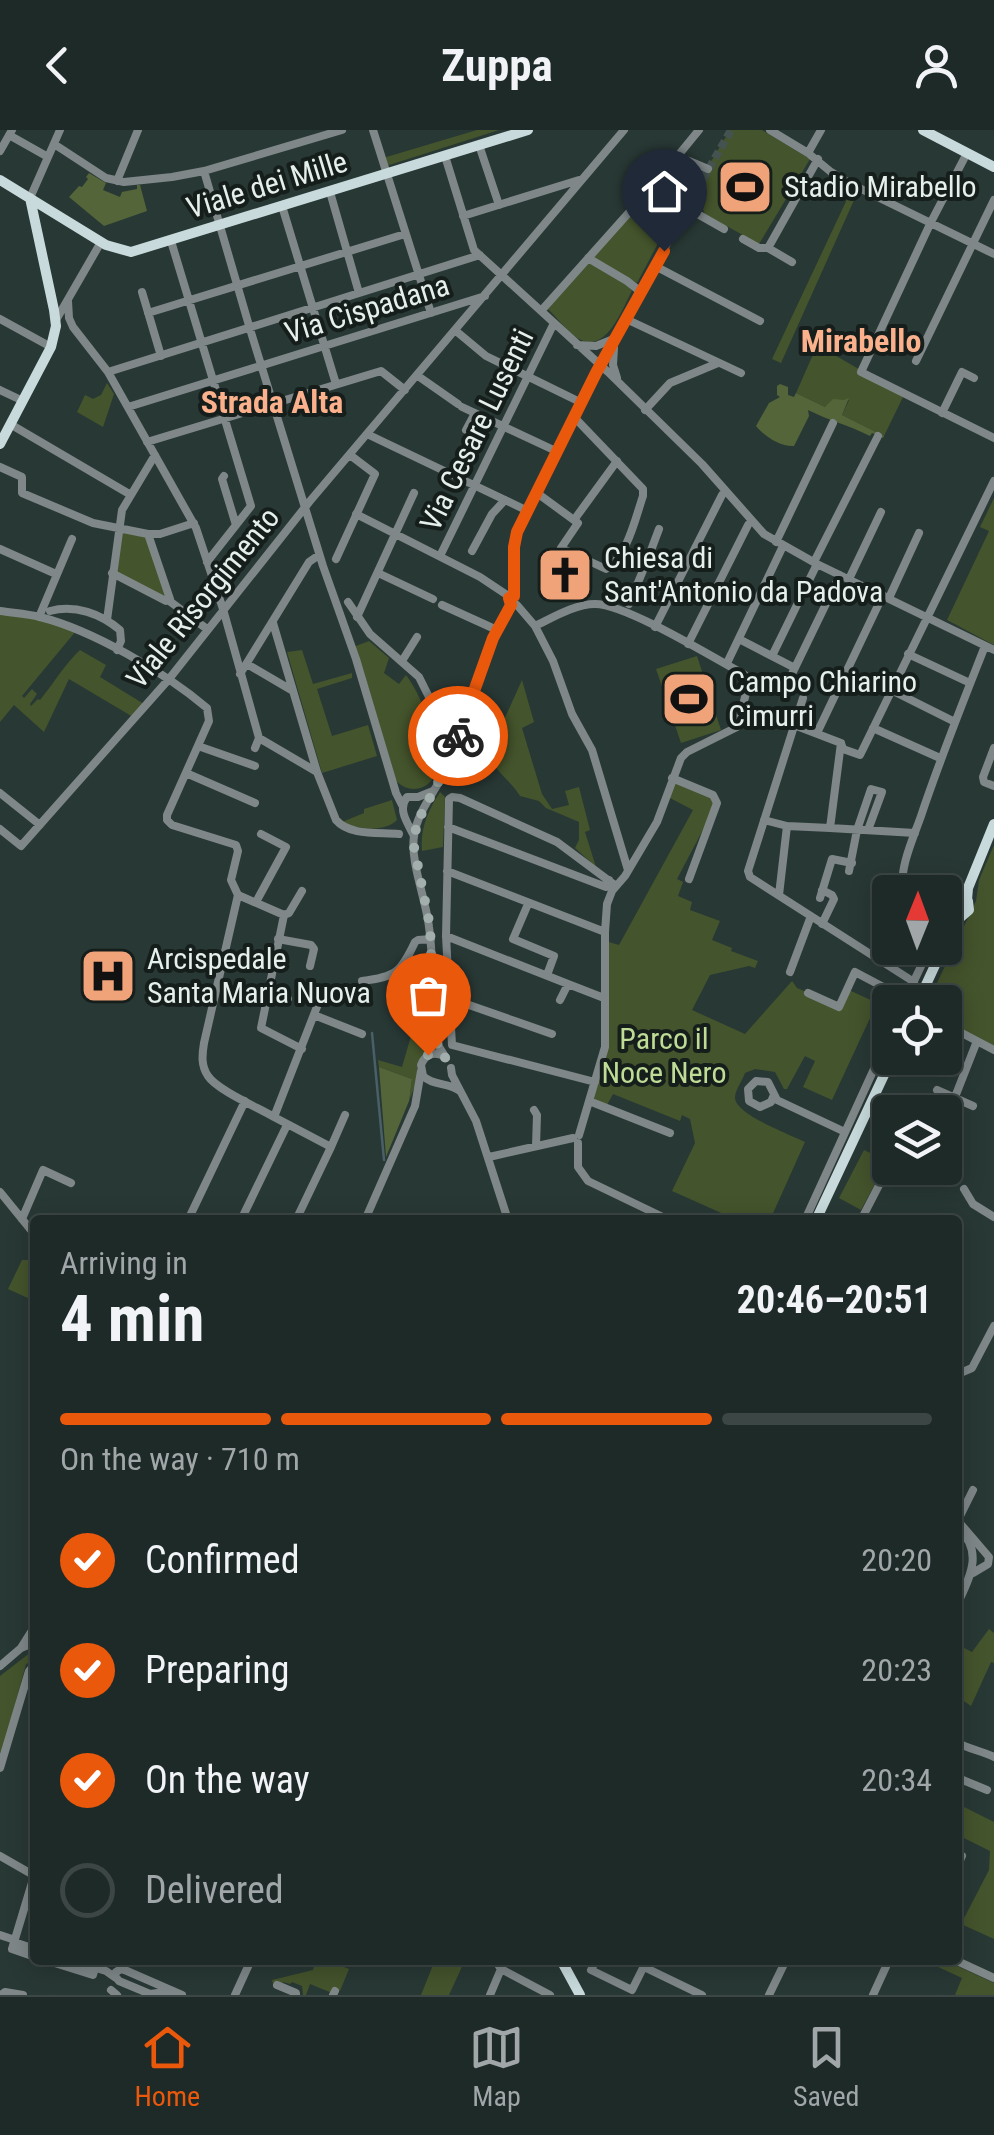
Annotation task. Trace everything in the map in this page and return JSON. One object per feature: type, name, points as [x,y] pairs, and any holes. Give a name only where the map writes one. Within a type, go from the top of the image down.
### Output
[{"type":"main road","name":"Viale dei Mille","points":[[0,180],[115,250],[131,252],[528,130]]},
{"type":"main road","points":[[923,130],[994,167]]},
{"type":"main road","points":[[1,438],[51,347],[56,320],[30,198]]},
{"type":"main road","points":[[962,890],[994,824]]},
{"type":"main road","points":[[818,1215],[884,1075]]},
{"type":"main road","points":[[565,1965],[580,1995]]},
{"type":"street","points":[[30,198],[60,130]]},
{"type":"street","points":[[117,181],[138,130]]},
{"type":"street","points":[[54,144],[117,181],[172,178],[204,171],[342,130]]},
{"type":"street","points":[[373,130],[431,314]]},
{"type":"street","name":"Viale Risorgimento","points":[[0,829],[21,846],[40,825],[169,679],[305,508],[624,130]]},
{"type":"street","points":[[541,311],[699,130]]},
{"type":"street","points":[[770,130],[849,183],[994,254]]},
{"type":"street","points":[[808,153],[821,130]]},
{"type":"street","points":[[0,151],[11,133],[48,157]]},
{"type":"street","points":[[480,145],[499,205]]},
{"type":"street","points":[[967,153],[861,372],[994,438]]},
{"type":"street","points":[[445,156],[472,247],[702,464],[751,520],[779,544],[989,648],[970,683],[940,758],[903,875]]},
{"type":"street","points":[[676,158],[708,169]]},
{"type":"street","points":[[768,248],[818,159]]},
{"type":"street","points":[[204,171],[323,566],[414,836]]},
{"type":"street","points":[[463,216],[583,179]]},
{"type":"street","points":[[330,192],[360,293]]},
{"type":"street","points":[[916,360],[994,200]]},
{"type":"street","points":[[507,1215],[476,1121],[438,1045],[431,939],[416,863],[417,818],[435,790],[497,630],[513,600],[514,543],[600,366],[689,204],[724,228]]},
{"type":"street","points":[[282,206],[336,384]]},
{"type":"street","points":[[148,313],[405,234]]},
{"type":"street","points":[[743,240],[792,262]]},
{"type":"street","points":[[171,241],[251,506],[207,562]]},
{"type":"street","points":[[56,320],[102,242]]},
{"type":"street","points":[[108,372],[480,255]]},
{"type":"street","points":[[588,258],[641,292]]},
{"type":"street","points":[[656,266],[760,321]]},
{"type":"street","points":[[142,292],[161,356]]},
{"type":"street","name":"Via Cispadana","points":[[128,407],[485,296]]},
{"type":"street","points":[[68,301],[73,327],[108,372],[194,524],[223,609],[259,738],[255,748]]},
{"type":"street","points":[[0,319],[51,347]]},
{"type":"street","points":[[626,319],[741,373]]},
{"type":"street","name":"Via Cesare Lusenti","points":[[440,556],[554,324]]},
{"type":"street","points":[[456,331],[486,356],[582,403]]},
{"type":"street","points":[[576,344],[596,346],[616,338]]},
{"type":"street","points":[[616,338],[613,365],[621,386]]},
{"type":"street","points":[[645,410],[670,382],[718,363]]},
{"type":"street","points":[[148,442],[381,371],[405,390]]},
{"type":"street","points":[[942,412],[962,372],[974,378]]},
{"type":"street","points":[[418,376],[460,405],[558,452]]},
{"type":"street","points":[[0,390],[21,400]]},
{"type":"street","points":[[466,430],[475,413]]},
{"type":"street","points":[[537,493],[578,523],[560,548],[606,569],[611,567],[622,553],[644,489],[575,418]]},
{"type":"street","points":[[728,661],[833,423]]},
{"type":"street","points":[[10,424],[131,495]]},
{"type":"street","points":[[367,434],[528,512]]},
{"type":"street","points":[[772,656],[878,436]]},
{"type":"street","points":[[336,559],[374,474],[350,454]]},
{"type":"street","points":[[107,620],[122,510],[154,455]]},
{"type":"street","points":[[574,520],[617,460]]},
{"type":"street","points":[[0,467],[22,476],[22,493],[93,524],[160,534],[194,524]]},
{"type":"street","points":[[224,476],[236,525]]},
{"type":"street","points":[[841,744],[845,741],[863,749],[994,481]]},
{"type":"street","points":[[357,616],[416,494]]},
{"type":"street","points":[[655,627],[722,494]]},
{"type":"street","points":[[472,551],[492,514],[505,500]]},
{"type":"street","points":[[790,678],[881,512]]},
{"type":"street","points":[[356,514],[480,577],[513,600],[535,626],[560,674],[572,714],[592,750],[628,870]]},
{"type":"street","points":[[688,644],[748,525]]},
{"type":"street","points":[[628,604],[660,529]]},
{"type":"street","points":[[148,534],[168,600]]},
{"type":"street","points":[[817,732],[918,534]]},
{"type":"street","points":[[39,616],[72,539]]},
{"type":"street","points":[[0,549],[56,574]]},
{"type":"street","points":[[622,553],[647,562]]},
{"type":"street","points":[[240,674],[309,562],[320,555]]},
{"type":"street","points":[[301,578],[323,566]]},
{"type":"street","points":[[378,573],[433,600]]},
{"type":"street","points":[[112,574],[168,600],[207,629]]},
{"type":"street","points":[[348,602],[368,632],[418,676],[433,705],[443,747]]},
{"type":"street","points":[[448,827],[606,887],[628,870],[656,822],[684,754],[737,728],[748,686],[745,675],[655,627],[596,604],[564,612],[535,626]]},
{"type":"street","points":[[442,605],[497,630]]},
{"type":"street","points":[[50,611],[67,608],[107,620],[120,630],[122,640],[117,650]]},
{"type":"street","points":[[0,611],[39,616],[77,630],[169,679],[208,710],[209,721],[167,820],[237,846],[230,880],[238,895],[284,915]]},
{"type":"street","points":[[273,623],[316,772],[336,820],[343,828],[399,834]]},
{"type":"street","points":[[350,644],[368,632]]},
{"type":"street","points":[[402,661],[418,637]]},
{"type":"street","points":[[740,639],[794,668]]},
{"type":"street","points":[[908,654],[970,683]]},
{"type":"street","points":[[247,664],[293,692]]},
{"type":"street","points":[[891,690],[955,722]]},
{"type":"street","points":[[803,698],[748,871],[750,877],[914,982]]},
{"type":"street","points":[[794,724],[841,744]]},
{"type":"street","points":[[461,728],[470,734],[472,761]]},
{"type":"street","points":[[873,728],[940,758]]},
{"type":"street","points":[[259,738],[316,772]]},
{"type":"street","points":[[830,828],[841,744]]},
{"type":"street","points":[[198,746],[256,766]]},
{"type":"street","points":[[994,748],[983,777],[984,782],[994,786]]},
{"type":"street","points":[[186,773],[256,804]]},
{"type":"street","points":[[672,778],[713,795],[717,803],[689,879]]},
{"type":"street","points":[[394,784],[424,807]]},
{"type":"street","points":[[821,855],[850,867],[871,788],[882,792],[868,830]]},
{"type":"street","points":[[402,805],[406,798],[435,790]]},
{"type":"street","points":[[0,794],[40,825]]},
{"type":"street","points":[[595,1082],[452,1045],[446,936],[449,800],[452,796],[460,798],[557,842],[613,883]]},
{"type":"street","points":[[406,817],[417,818]]},
{"type":"street","points":[[764,820],[787,826],[915,833]]},
{"type":"street","points":[[778,895],[787,826]]},
{"type":"street","points":[[256,902],[286,847],[261,834]]},
{"type":"street","points":[[822,924],[834,897],[821,894],[832,859]]},
{"type":"street","points":[[448,871],[605,932]]},
{"type":"street","points":[[613,883],[605,932],[604,1047],[577,1139],[578,1167],[588,1181],[659,1215]]},
{"type":"street","points":[[284,915],[302,891]]},
{"type":"street","points":[[238,895],[204,1043],[205,1070],[213,1082],[330,1147]]},
{"type":"street","points":[[528,904],[514,938],[554,956],[547,975]]},
{"type":"street","points":[[284,915],[261,1029],[302,1048]]},
{"type":"street","points":[[790,972],[811,916]]},
{"type":"street","points":[[446,936],[604,998]]},
{"type":"street","points":[[278,939],[312,945],[310,966]]},
{"type":"street","points":[[362,981],[396,973],[418,940],[431,939]]},
{"type":"street","points":[[400,949],[408,956]]},
{"type":"street","points":[[432,950],[447,950]]},
{"type":"street","points":[[913,985],[921,965]]},
{"type":"street","points":[[808,993],[840,1006],[855,972],[879,985]]},
{"type":"street","points":[[560,1000],[568,984]]},
{"type":"street","points":[[274,1117],[320,997],[332,991]]},
{"type":"street","points":[[268,992],[288,999]]},
{"type":"street","points":[[449,998],[552,1034]]},
{"type":"street","points":[[314,1015],[362,1034]]},
{"type":"street","points":[[367,1215],[414,1106],[434,1025]]},
{"type":"street","points":[[962,1033],[994,1050]]},
{"type":"street","points":[[955,1095],[977,1041]]},
{"type":"street","points":[[424,1058],[434,1054],[446,1058]]},
{"type":"street","points":[[414,1106],[427,1090],[447,1079],[451,1068]]},
{"type":"street","points":[[421,1071],[426,1079],[455,1087],[462,1093]]},
{"type":"street","points":[[807,1215],[872,1073]]},
{"type":"street","points":[[937,1090],[948,1095]]},
{"type":"street","points":[[774,1096],[845,1132]]},
{"type":"street","points":[[190,1215],[245,1100]]},
{"type":"street","points":[[589,1101],[670,1133]]},
{"type":"street","points":[[962,1101],[973,1106]]},
{"type":"street","points":[[534,1110],[536,1146]]},
{"type":"street","points":[[298,1215],[345,1115]]},
{"type":"street","points":[[243,1215],[288,1125]]},
{"type":"street","points":[[489,1158],[577,1139]]},
{"type":"street","points":[[22,1220],[43,1170],[71,1182]]},
{"type":"street","points":[[864,1215],[879,1185]]},
{"type":"street","points":[[964,1188],[973,1204],[994,1217]]},
{"type":"street","points":[[0,1192],[30,1229]]},
{"type":"street","points":[[962,1372],[972,1368],[993,1330]]},
{"type":"street","points":[[962,1514],[972,1490]]},
{"type":"street","points":[[962,1528],[986,1558],[970,1576],[962,1594]]},
{"type":"street","points":[[0,1666],[30,1639]]},
{"type":"street","points":[[0,1768],[30,1671]]},
{"type":"street","points":[[962,1745],[994,1757]]},
{"type":"street","points":[[962,1780],[987,1790]]},
{"type":"street","points":[[0,1856],[30,1873]]},
{"type":"street","points":[[30,1892],[12,1949],[30,1955]]},
{"type":"street","points":[[0,1935],[30,1945]]},
{"type":"street","points":[[962,1963],[994,1978]]},
{"type":"street","points":[[61,1965],[92,1975],[95,1968]]},
{"type":"street","points":[[86,1965],[117,1974],[127,1971],[172,1995]]},
{"type":"street","points":[[96,1965],[117,1974],[128,1990],[150,1994],[157,1989],[182,1995]]},
{"type":"street","points":[[235,1995],[247,1965]]},
{"type":"street","points":[[490,1995],[499,1965]]},
{"type":"street","points":[[501,1965],[550,1995]]},
{"type":"street","points":[[594,1965],[591,1970],[632,1990],[645,1965]]},
{"type":"street","points":[[648,1965],[702,1995]]},
{"type":"street","points":[[769,1995],[784,1965]]},
{"type":"street","points":[[873,1995],[887,1965]]},
{"type":"street","points":[[277,1985],[296,1995]]},
{"type":"street","points":[[1,1995],[23,1995]]},
{"type":"green space","points":[[477,130],[499,130],[386,166],[383,158]]},
{"type":"green space","name":"Stadio Mirabello","points":[[730,130],[762,130],[810,159],[759,244],[705,214],[689,198]]},
{"type":"green space","points":[[678,162],[698,168],[637,283],[593,257]]},
{"type":"green space","points":[[89,173],[106,183],[103,190],[120,197],[122,192],[140,185],[147,211],[104,226],[69,197],[82,187]]},
{"type":"green space","points":[[849,195],[855,198],[781,363],[772,359]]},
{"type":"green space","points":[[589,263],[632,291],[605,336],[587,342],[573,335],[548,309]]},
{"type":"green space","points":[[823,332],[827,334],[824,349],[904,395],[884,436],[842,415],[849,400],[825,407],[796,393]]},
{"type":"green space","points":[[107,383],[114,394],[103,427],[77,412],[85,395],[93,399],[101,395]]},
{"type":"green space","points":[[780,384],[788,387],[788,395],[794,397],[796,393],[825,407],[833,399],[849,398],[842,415],[883,438],[808,410],[809,416],[794,446],[773,440],[756,426],[769,403],[780,397]]},
{"type":"green space","points":[[994,498],[994,645],[947,620],[989,531],[980,527]]},
{"type":"green space","points":[[119,527],[148,534],[170,599],[112,573]]},
{"type":"green space","points":[[0,612],[39,618],[76,631],[22,696],[32,689],[37,694],[31,706],[80,650],[106,665],[100,677],[144,704],[133,717],[69,679],[44,732],[14,705],[0,722]]},
{"type":"green space","points":[[369,641],[389,658],[384,673],[399,684],[406,675],[428,717],[437,764],[432,780],[421,788],[407,788],[394,778],[353,647]]},
{"type":"green space","points":[[302,650],[313,684],[352,673],[352,678],[317,689],[332,736],[368,725],[377,756],[322,773],[287,652]]},
{"type":"green space","name":"Campo Chiarino Cimurri","points":[[697,656],[721,730],[681,743],[656,669]]},
{"type":"green space","points":[[522,680],[534,722],[522,728],[542,794],[552,809],[569,805],[565,791],[579,787],[590,830],[585,832],[596,867],[575,848],[579,822],[546,808],[539,801],[520,796],[490,758]]},
{"type":"green space","name":"Parco il Noce Nero","points":[[672,778],[713,795],[717,803],[677,879],[683,882],[678,896],[692,902],[690,910],[720,921],[712,940],[758,961],[755,968],[710,975],[692,1010],[745,1034],[792,981],[797,988],[836,1005],[847,989],[872,1001],[872,1014],[832,1100],[803,1087],[815,1061],[805,1056],[787,1089],[775,1072],[755,1069],[745,1073],[735,1094],[737,1104],[753,1117],[805,1142],[772,1215],[726,1215],[672,1191],[695,1143],[690,1119],[682,1115],[680,1121],[613,1094],[607,1105],[593,1098],[603,1058],[605,941],[619,945],[693,810],[666,796]]},
{"type":"green space","points":[[440,792],[445,797],[443,847],[422,851],[426,820]]},
{"type":"green space","points":[[392,800],[397,820],[392,824],[370,829],[342,822],[364,813],[364,809]]},
{"type":"green space","points":[[994,845],[994,1049],[962,1030],[962,985],[936,985],[946,965],[962,965],[962,930],[976,901],[979,880]]},
{"type":"green space","points":[[426,985],[429,1036],[409,1101],[412,1079],[379,1067],[378,1060],[402,1067]]},
{"type":"green space","points":[[379,1067],[412,1079],[409,1101],[386,1157]]},
{"type":"green space","points":[[864,1150],[872,1154],[874,1185],[861,1210],[839,1198]]},
{"type":"green space","points":[[22,1260],[30,1260],[30,1299],[8,1289]]},
{"type":"green space","points":[[989,1629],[994,1633],[994,1663],[991,1662],[971,1706],[962,1700],[962,1647],[972,1652]]},
{"type":"green space","points":[[30,1653],[0,1760],[0,1676]]},
{"type":"green space","points":[[962,1806],[994,1822],[994,1939],[962,1924],[989,1870],[990,1851],[962,1837]]},
{"type":"green space","points":[[314,1965],[349,1969],[340,1991],[334,1989],[332,1993],[310,1984],[303,1995],[302,1986],[292,1982],[273,1984],[272,1980],[313,1970]]},
{"type":"green space","points":[[433,1965],[463,1965],[449,1995],[421,1995]]},
{"type":"green space","points":[[934,1965],[955,1965],[994,1983],[994,1995],[955,1995],[962,1978]]},
{"type":"waterway","points":[[372,1033],[384,1160]]},
{"type":"tunnel","points":[[691,200],[731,130]]},
{"type":"way so far","points":[[428,1055],[446,1058],[434,1034],[430,926],[414,836],[417,818],[430,800],[458,736]]},
{"type":"place","name":"Stadio Mirabello","points":[[745,187]]},
{"type":"place","name":"Chiesa di Sant'Antonio da Padova","points":[[565,575]]},
{"type":"place","name":"Campo Chiarino Cimurri","points":[[689,699]]},
{"type":"place","name":"Arcispedale Santa Maria Nuova","points":[[108,976]]},
{"type":"district","name":"Mirabello","points":[[861,341]]},
{"type":"district","name":"Strada Alta","points":[[272,402]]},
{"type":"route","points":[[458,736],[493,638],[511,605],[509,598],[514,596],[517,532],[596,373],[664,251]]}]
